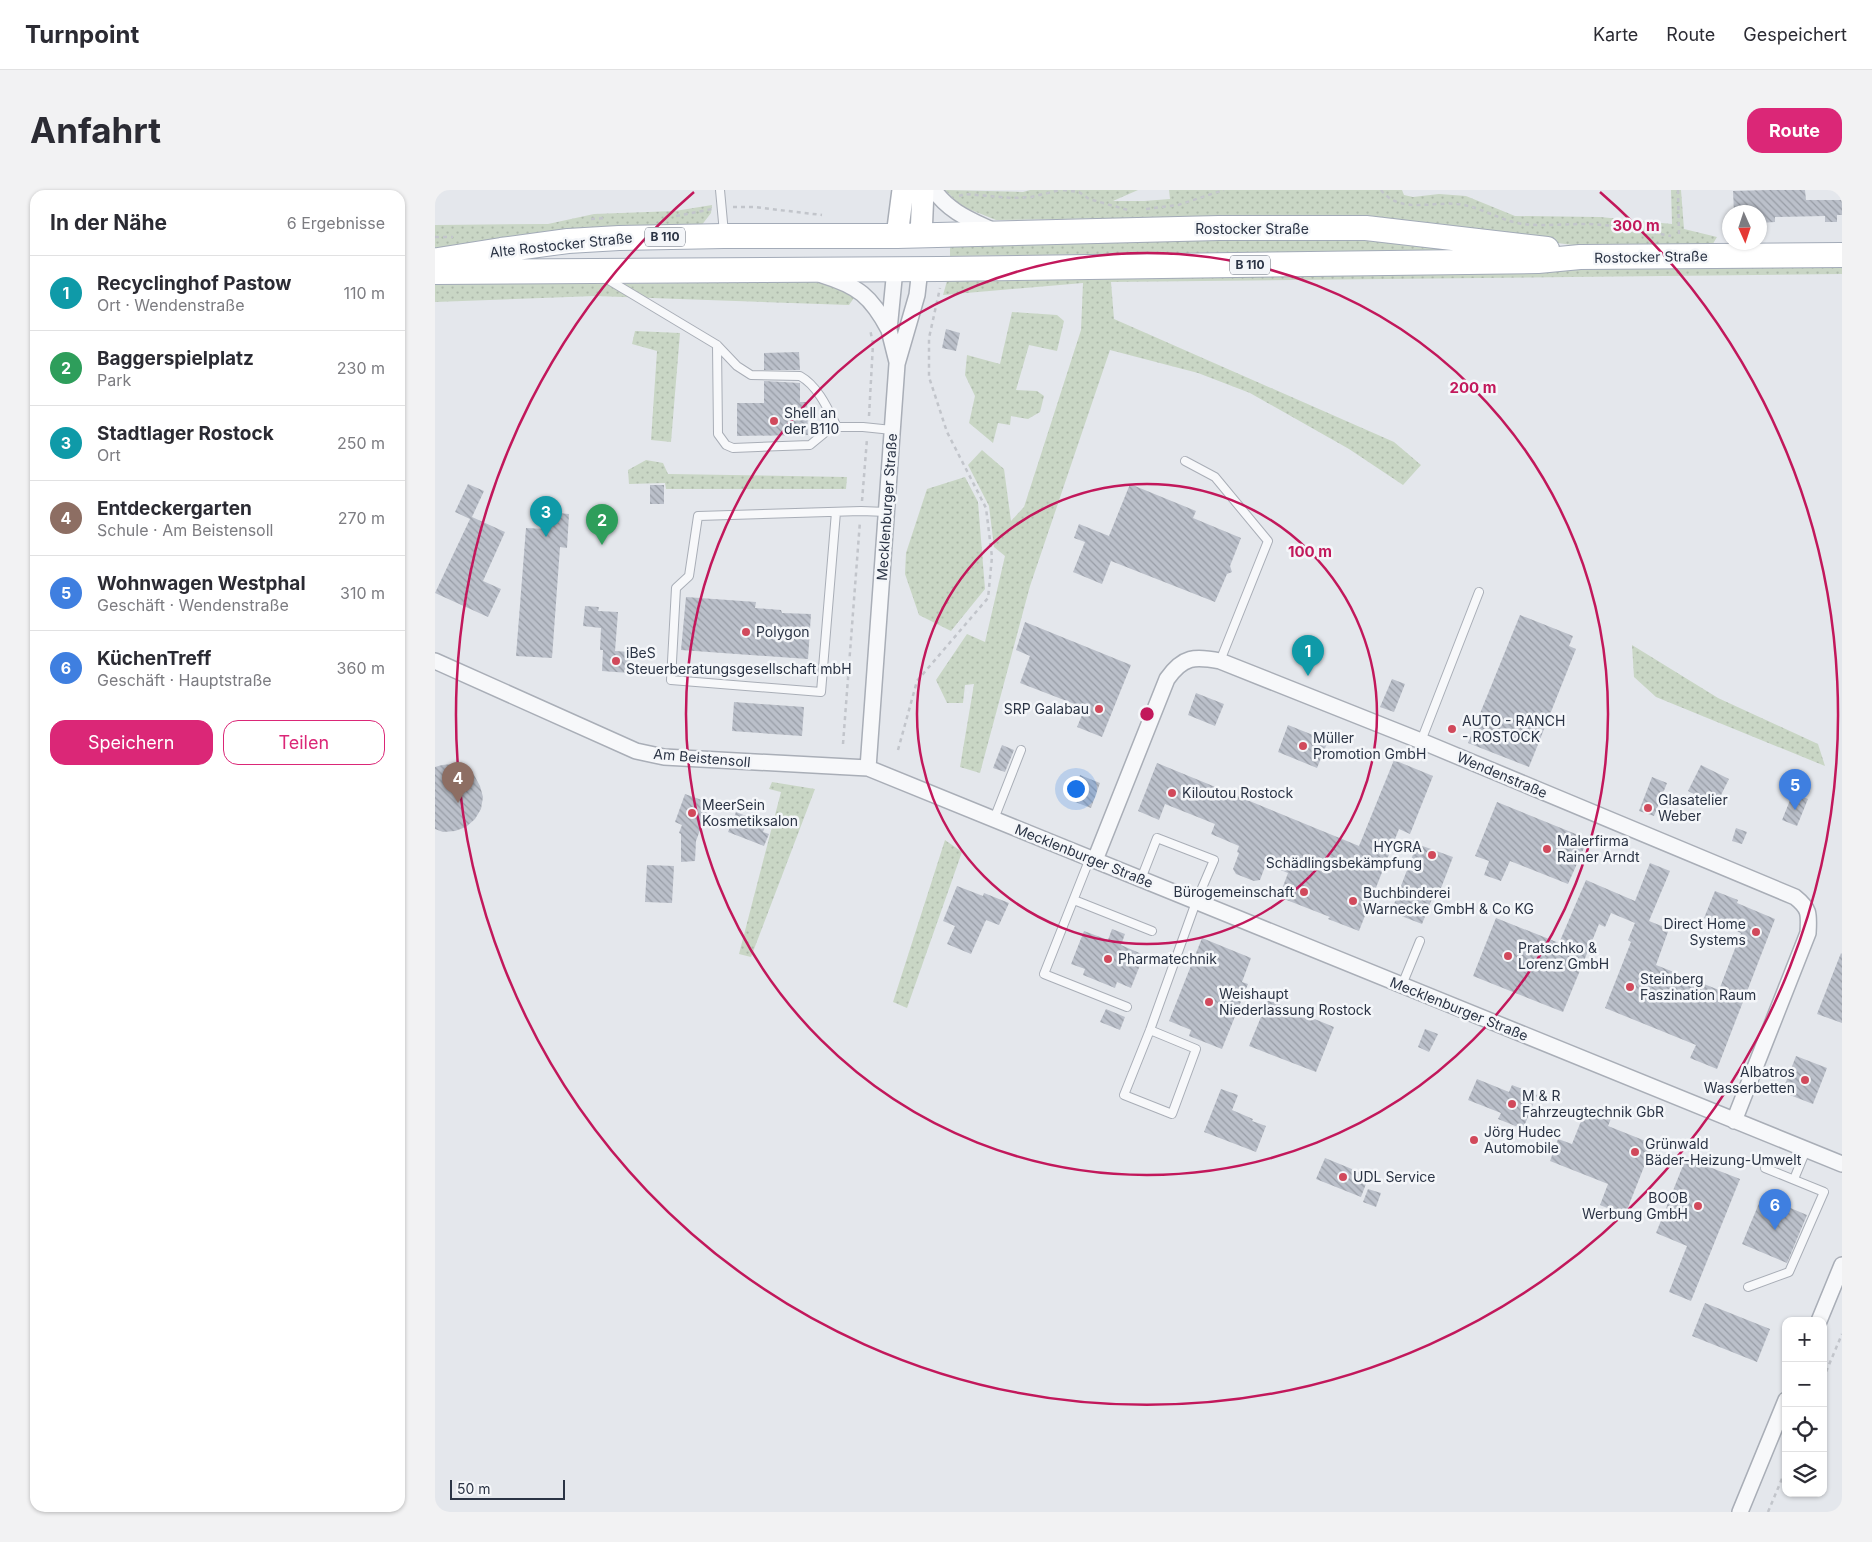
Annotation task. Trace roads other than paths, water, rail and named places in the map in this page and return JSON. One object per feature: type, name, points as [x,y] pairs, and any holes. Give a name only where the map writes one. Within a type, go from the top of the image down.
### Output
[{"type":"main road","name":"Rostocker Straße","points":[[897,236],[1219,228],[1366,228],[1547,248],[1580,258]]},
{"type":"main road","name":"Alte Rostocker Straße","points":[[435,260],[567,242],[619,238],[897,236]]},
{"type":"main road","points":[[895,269],[897,236]]},
{"type":"main road","points":[[920,269],[921,236]]},
{"type":"main road","name":"Rostocker Straße","points":[[895,269],[1842,255]]},
{"type":"main road","name":"Alte Rostocker Straße","points":[[435,272],[895,269]]},
{"type":"street","points":[[897,236],[903,190]]},
{"type":"street","points":[[921,236],[923,190]]},
{"type":"street","points":[[934,190],[957,213],[999,234]]},
{"type":"street","points":[[801,269],[855,288],[872,302],[889,330]]},
{"type":"street","name":"Mecklenburger Straße","points":[[895,269],[889,330],[897,364]]},
{"type":"street","name":"Mecklenburger Straße","points":[[920,269],[917,294],[897,364],[868,768],[1842,1164]]},
{"type":"street","name":"Wendenstraße","points":[[1093,859],[1167,679],[1176,666],[1188,659],[1202,658],[1220,662],[1421,741],[1795,897],[1805,904],[1809,918],[1808,933],[1734,1121]]},
{"type":"street","name":"Am Beistensoll","points":[[435,661],[636,751],[674,757],[868,768]]},
{"type":"street","points":[[1821,1317],[1842,1265]]},
{"type":"street","points":[[1739,1512],[1783,1407]]},
{"type":"lane","points":[[720,190],[724,236]]},
{"type":"lane","points":[[593,270],[717,345],[737,366],[751,375],[800,376],[805,379],[819,394],[837,427]]},
{"type":"lane","points":[[717,345],[718,434],[726,445],[733,448],[810,446],[827,431],[837,427],[892,430]]},
{"type":"lane","points":[[1185,461],[1215,477],[1268,541],[1220,662]]},
{"type":"lane","points":[[836,512],[821,692],[671,680],[675,588],[689,576],[698,516],[836,512],[887,512]]},
{"type":"lane","points":[[1421,741],[1479,592]]},
{"type":"lane","points":[[995,819],[1021,750]]},
{"type":"lane","points":[[1141,879],[1157,838],[1214,860],[1196,902],[1150,1030],[1124,1095],[1172,1114],[1196,1049],[1150,1030]]},
{"type":"lane","points":[[1093,859],[1044,974],[1127,1007]]},
{"type":"lane","points":[[1074,900],[1152,931]]},
{"type":"lane","points":[[1403,986],[1420,941]]},
{"type":"lane","points":[[1794,1179],[1806,1150]]},
{"type":"lane","points":[[1747,1286],[1789,1272],[1824,1192],[1765,1168]]},
{"type":"place","name":"Shell an der B110","points":[[774,421]]},
{"type":"place","name":"Stadtlager Rostock","points":[[546,537]]},
{"type":"place","name":"Baggerspielplatz","points":[[602,545]]},
{"type":"place","name":"Polygon","points":[[746,632]]},
{"type":"place","name":"iBeS Steuerberatungsgesellschaft mbH","points":[[616,661]]},
{"type":"place","name":"Recyclinghof Pastow","points":[[1308,676]]},
{"type":"place","name":"SRP Galabau","points":[[1099,709]]},
{"type":"place","name":"AUTO - RANCH - ROSTOCK","points":[[1452,729]]},
{"type":"place","name":"Müller Promotion GmbH","points":[[1303,746]]},
{"type":"place","name":"Kiloutou Rostock","points":[[1172,793]]},
{"type":"place","name":"Entdeckergarten","points":[[458,803]]},
{"type":"place","name":"Glasatelier Weber","points":[[1648,808]]},
{"type":"place","name":"Wohnwagen Westphal","points":[[1795,810]]},
{"type":"place","name":"MeerSein Kosmetiksalon","points":[[692,813]]},
{"type":"place","name":"Malerfirma Rainer Arndt","points":[[1547,849]]},
{"type":"place","name":"HYGRA Schädlingsbekämpfung","points":[[1432,855]]},
{"type":"place","name":"Bürogemeinschaft","points":[[1304,892]]},
{"type":"place","name":"Buchbinderei Warnecke GmbH & Co KG","points":[[1353,901]]},
{"type":"place","name":"Direct Home Systems","points":[[1756,932]]},
{"type":"place","name":"Pratschko & Lorenz GmbH","points":[[1508,956]]},
{"type":"place","name":"Pharmatechnik","points":[[1108,959]]},
{"type":"place","name":"Steinberg Faszination Raum","points":[[1630,987]]},
{"type":"place","name":"Weishaupt Niederlassung Rostock","points":[[1209,1002]]},
{"type":"place","name":"Albatros Wasserbetten","points":[[1805,1080]]},
{"type":"place","name":"M & R Fahrzeugtechnik GbR","points":[[1512,1104]]},
{"type":"place","name":"Jörg Hudec Automobile","points":[[1474,1140]]},
{"type":"place","name":"Grünwald Bäder-Heizung-Umwelt","points":[[1635,1152]]},
{"type":"place","name":"UDL Service","points":[[1343,1177]]},
{"type":"place","name":"BOOB Werbung GmbH","points":[[1698,1206]]},
{"type":"place","name":"KüchenTreff","points":[[1775,1230]]}]
